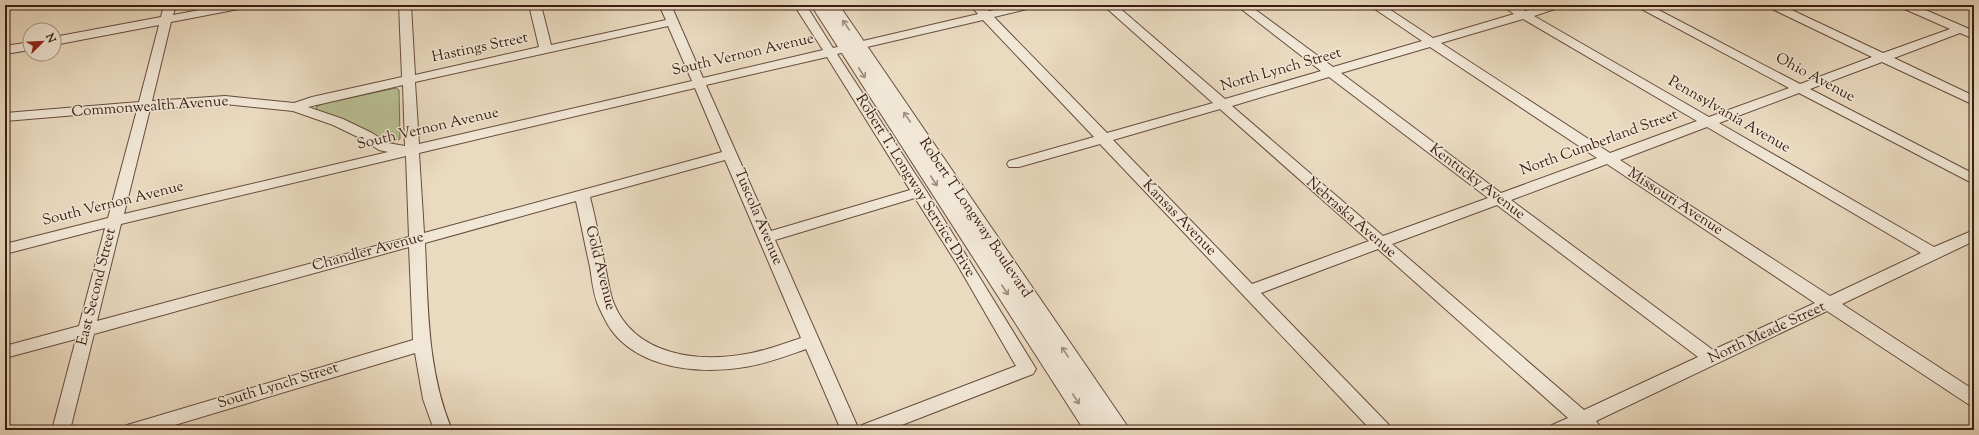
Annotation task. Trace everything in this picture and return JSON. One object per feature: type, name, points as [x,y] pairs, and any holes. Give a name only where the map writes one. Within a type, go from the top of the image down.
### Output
[{"type":"street","name":"East Second Street","points":[[61,430],[170,5]]},
{"type":"street","points":[[62,40],[244,5]]},
{"type":"street","points":[[405,5],[411,150],[422,345],[429,383],[439,422],[444,430]]},
{"type":"street","points":[[535,5],[546,50]]},
{"type":"street","name":"Tuscola Avenue","points":[[665,5],[850,430]]},
{"type":"street","name":"Robert T. Longway Service Drive","points":[[800,5],[845,49],[920,192],[1027,369],[869,430]]},
{"type":"street","name":"Robert T Longway Boulevard","points":[[818,5],[845,49],[1098,421],[1119,430]]},
{"type":"street","name":"Robert T Longway Boulevard","points":[[832,5],[845,49]]},
{"type":"street","name":"South Vernon Avenue","points":[[5,249],[114,221],[411,150],[845,49],[982,10],[1031,5]]},
{"type":"street","name":"Nebraska Avenue","points":[[1109,5],[1588,425]]},
{"type":"street","name":"Kentucky Avenue","points":[[1242,5],[1712,359]]},
{"type":"street","name":"Missouri Avenue","points":[[1375,5],[1974,399]]},
{"type":"street","name":"Pennsylvania Avenue","points":[[1507,5],[1934,254]]},
{"type":"street","name":"North Lynch Street","points":[[1014,164],[1432,43],[1557,5]]},
{"type":"street","name":"Ohio Avenue","points":[[1640,5],[1974,180]]},
{"type":"street","points":[[1772,5],[1974,101]]},
{"type":"street","points":[[1904,5],[1974,35]]},
{"type":"street","name":"Kansas Avenue","points":[[982,10],[1382,430]]},
{"type":"street","name":"Hastings Street","points":[[295,107],[312,101],[672,22]]},
{"type":"street","name":"North Cumberland Street","points":[[1249,291],[1707,121],[1961,29]]},
{"type":"street","points":[[5,50],[22,47]]},
{"type":"street","name":"Commonwealth Avenue","points":[[5,117],[144,105],[225,100],[295,107],[338,122],[367,136],[384,147],[411,150]]},
{"type":"street","name":"Chandler Avenue","points":[[5,352],[731,154]]},
{"type":"street","points":[[767,237],[920,192]]},
{"type":"street","name":"Gold Avenue","points":[[582,194],[606,305],[622,332],[643,350],[661,357],[688,362],[737,362],[763,356],[810,341]]},
{"type":"street","name":"North Meade Street","points":[[1559,430],[1588,425],[1712,359],[1974,235]]},
{"type":"street","name":"South Lynch Street","points":[[134,430],[395,351],[422,345]]},
{"type":"green space","points":[[396,88],[399,90],[400,139],[391,143],[317,110],[316,107],[322,104]]}]
